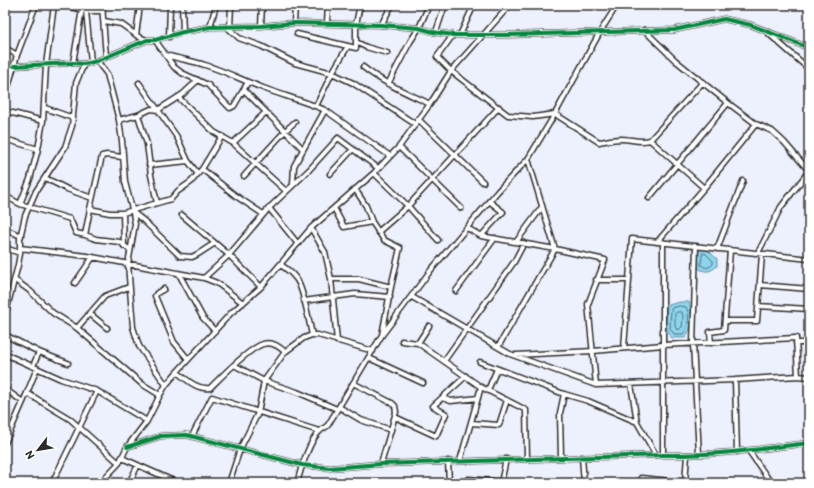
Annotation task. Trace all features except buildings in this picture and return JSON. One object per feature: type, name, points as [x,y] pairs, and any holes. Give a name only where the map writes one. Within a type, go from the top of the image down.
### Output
[{"type":"street","points":[[5,10],[7,5]]},
{"type":"street","points":[[5,98],[17,54],[36,5]]},
{"type":"street","points":[[20,204],[30,178],[38,149],[43,121],[45,108],[46,64],[54,5]]},
{"type":"street","points":[[64,5],[84,10],[103,11]]},
{"type":"street","points":[[102,5],[106,57]]},
{"type":"street","points":[[136,35],[140,5]]},
{"type":"street","points":[[169,37],[170,5]]},
{"type":"street","points":[[182,5],[183,32]]},
{"type":"street","points":[[210,27],[216,5]]},
{"type":"street","points":[[231,5],[229,28],[239,38],[261,46],[296,63],[332,73],[355,84],[415,124]]},
{"type":"street","points":[[261,26],[262,5]]},
{"type":"street","points":[[294,23],[295,5]]},
{"type":"street","points":[[327,23],[328,5]]},
{"type":"street","points":[[297,34],[356,48],[356,24],[360,5]]},
{"type":"street","points":[[381,25],[392,5]]},
{"type":"street","points":[[388,84],[419,28],[429,5]]},
{"type":"street","points":[[436,32],[445,5]]},
{"type":"street","points":[[460,35],[474,5]]},
{"type":"street","points":[[100,483],[119,463],[127,447],[147,421],[166,385],[188,359],[231,313],[261,287],[311,228],[390,156],[430,104],[451,71],[510,5]]},
{"type":"street","points":[[297,483],[302,465],[310,446],[319,431],[328,425],[354,384],[382,335],[431,270],[528,159],[555,114],[600,32],[617,5]]},
{"type":"street","points":[[73,63],[84,10]]},
{"type":"street","points":[[84,10],[91,62]]},
{"type":"street","points":[[5,68],[46,64],[84,64],[106,57],[147,40],[155,40],[183,32],[210,27],[229,28],[294,23],[381,25],[419,28],[453,35],[483,35],[674,30],[724,20],[751,25],[809,48]]},
{"type":"street","points":[[104,21],[121,24],[136,35],[147,40]]},
{"type":"street","points":[[644,30],[675,60],[728,103],[756,124],[772,131],[809,171],[781,207],[760,254],[760,285],[757,321],[725,321]]},
{"type":"street","points":[[766,31],[809,69]]},
{"type":"street","points":[[453,35],[437,57],[451,71],[508,115],[533,117],[555,114],[599,142],[620,139],[644,142],[650,140],[703,82]]},
{"type":"street","points":[[155,40],[174,67],[182,73],[208,85],[230,108],[234,106],[248,82]]},
{"type":"street","points":[[356,42],[366,47],[387,53]]},
{"type":"street","points":[[316,106],[332,73],[348,46]]},
{"type":"street","points":[[5,48],[17,54]]},
{"type":"street","points":[[166,55],[205,65],[262,88],[325,110],[390,156]]},
{"type":"street","points":[[97,60],[107,74],[119,120],[125,182],[135,224],[128,264],[133,327],[139,346],[166,385]]},
{"type":"street","points":[[5,316],[15,280],[25,216],[36,191],[65,147],[72,126],[76,83],[84,64]]},
{"type":"street","points":[[363,67],[374,76],[388,84],[430,104]]},
{"type":"street","points":[[119,120],[138,115],[151,109],[158,110],[178,97],[198,80]]},
{"type":"street","points":[[139,83],[177,137],[188,161],[198,174]]},
{"type":"street","points":[[244,90],[303,149]]},
{"type":"street","points":[[178,97],[214,132],[233,142],[286,191]]},
{"type":"street","points":[[649,198],[728,103]]},
{"type":"street","points":[[378,232],[408,206],[498,107]]},
{"type":"street","points":[[45,108],[73,118]]},
{"type":"street","points":[[293,184],[294,166],[325,110]]},
{"type":"street","points":[[5,111],[43,121]]},
{"type":"street","points":[[233,142],[266,112]]},
{"type":"street","points":[[138,115],[147,144],[149,165],[157,203]]},
{"type":"street","points":[[418,119],[483,182]]},
{"type":"street","points":[[244,176],[295,122]]},
{"type":"street","points":[[657,242],[704,188],[756,124]]},
{"type":"street","points":[[90,209],[123,213],[171,199],[178,191],[191,182],[202,170],[222,136]]},
{"type":"street","points":[[204,278],[229,255],[263,214],[309,170],[338,138],[378,168]]},
{"type":"street","points":[[5,139],[38,149]]},
{"type":"street","points":[[650,140],[704,188]]},
{"type":"street","points":[[398,147],[460,208]]},
{"type":"street","points":[[330,174],[353,149]]},
{"type":"street","points":[[84,236],[102,156],[107,155],[122,157]]},
{"type":"street","points":[[498,347],[555,249],[528,159]]},
{"type":"street","points":[[149,165],[188,161]]},
{"type":"street","points":[[202,170],[263,214]]},
{"type":"street","points":[[374,172],[408,206],[438,240]]},
{"type":"street","points":[[45,178],[67,189],[92,198]]},
{"type":"street","points":[[717,248],[743,181]]},
{"type":"street","points":[[355,189],[366,206],[372,222],[384,240],[400,248],[382,335]]},
{"type":"street","points":[[5,196],[20,204],[70,219],[76,233],[96,239],[120,242],[130,250]]},
{"type":"street","points":[[481,236],[503,212],[490,202]]},
{"type":"street","points":[[516,242],[542,206]]},
{"type":"street","points":[[269,208],[298,244]]},
{"type":"street","points":[[334,208],[344,227],[372,222]]},
{"type":"street","points":[[133,211],[180,256],[192,257],[215,243]]},
{"type":"street","points":[[123,213],[124,246]]},
{"type":"street","points":[[182,215],[229,255],[261,287]]},
{"type":"street","points":[[311,228],[324,252],[331,279],[337,341]]},
{"type":"street","points":[[467,228],[481,236],[555,249],[605,260],[588,304],[596,385]]},
{"type":"street","points":[[5,229],[21,236]]},
{"type":"street","points":[[456,290],[495,238]]},
{"type":"street","points":[[624,348],[632,239],[809,259]]},
{"type":"street","points":[[663,242],[663,455]]},
{"type":"street","points":[[444,361],[514,262],[524,244]]},
{"type":"street","points":[[696,246],[693,344],[699,454]]},
{"type":"street","points":[[5,248],[20,251],[93,257],[204,278],[217,283],[243,303]]},
{"type":"street","points":[[711,343],[710,332],[724,330],[730,250]]},
{"type":"street","points":[[75,283],[93,257]]},
{"type":"street","points":[[281,265],[289,270],[298,281],[312,335]]},
{"type":"street","points":[[179,274],[204,318],[214,331]]},
{"type":"street","points":[[331,279],[359,278],[391,287]]},
{"type":"street","points":[[15,280],[30,291],[53,312],[77,328],[142,384],[160,395]]},
{"type":"street","points":[[596,280],[629,280]]},
{"type":"street","points":[[760,285],[809,289]]},
{"type":"street","points":[[77,328],[105,296],[129,287]]},
{"type":"street","points":[[164,289],[155,296],[174,342],[188,359]]},
{"type":"street","points":[[304,301],[355,294],[390,297]]},
{"type":"street","points":[[412,297],[514,356],[596,385],[696,382],[798,376],[809,377]]},
{"type":"street","points":[[758,306],[809,309]]},
{"type":"street","points":[[89,313],[107,328]]},
{"type":"street","points":[[418,343],[429,326]]},
{"type":"street","points":[[5,335],[39,352],[68,363]]},
{"type":"street","points":[[229,483],[240,449],[258,412],[264,381],[285,352],[298,342],[312,335],[373,351]]},
{"type":"street","points":[[514,356],[593,351],[663,344],[693,344],[796,338],[798,376]]},
{"type":"street","points":[[402,341],[418,343],[482,387],[526,410],[527,459]]},
{"type":"street","points":[[177,372],[192,384],[207,389],[210,388],[255,347],[270,343],[278,345],[285,352]]},
{"type":"street","points":[[796,343],[809,343]]},
{"type":"street","points":[[5,443],[27,393],[39,352]]},
{"type":"street","points":[[5,354],[61,379],[97,391],[147,421]]},
{"type":"street","points":[[368,358],[423,383]]},
{"type":"street","points":[[480,362],[564,394],[588,401],[637,422]]},
{"type":"street","points":[[234,365],[264,381],[338,408],[360,420],[391,430]]},
{"type":"street","points":[[488,390],[497,369]]},
{"type":"street","points":[[395,417],[436,436],[446,414],[433,406],[466,376]]},
{"type":"street","points":[[735,380],[737,452]]},
{"type":"street","points":[[354,384],[395,406],[395,417],[382,464]]},
{"type":"street","points":[[631,384],[637,422],[656,455]]},
{"type":"street","points":[[460,461],[482,387]]},
{"type":"street","points":[[5,389],[23,402]]},
{"type":"street","points":[[52,483],[97,391]]},
{"type":"street","points":[[27,393],[70,419],[119,463]]},
{"type":"street","points":[[561,458],[560,413],[564,394]]},
{"type":"street","points":[[192,436],[212,397],[319,431]]},
{"type":"street","points":[[442,398],[451,401],[478,398]]},
{"type":"street","points":[[471,423],[499,425],[507,400]]},
{"type":"street","points":[[127,447],[161,436],[192,436],[302,465],[330,468],[448,461],[687,455],[748,451],[809,443]]},
{"type":"street","points":[[748,451],[770,481],[762,483]]},
{"type":"street","points":[[641,483],[641,478],[686,483],[687,455]]},
{"type":"street","points":[[582,457],[584,483]]},
{"type":"street","points":[[122,458],[178,483]]},
{"type":"street","points":[[469,479],[501,482],[506,459]]},
{"type":"street","points":[[448,461],[449,483]]},
{"type":"street","points":[[129,483],[138,465]]},
{"type":"water","points":[[700,249],[707,249],[717,259],[717,266],[712,270],[703,271],[698,268],[698,252]]},
{"type":"water","points":[[680,302],[689,302],[692,316],[690,330],[685,338],[672,338],[669,335],[667,328],[667,307],[668,305]]},
{"type":"cycle path","points":[[14,66],[73,63],[84,64],[97,61],[147,40],[155,40],[183,32],[210,27],[261,26],[294,23],[381,25],[419,28],[453,35],[508,35],[674,30],[724,19],[751,25],[809,48]]},
{"type":"cycle path","points":[[127,447],[161,436],[187,435],[302,465],[330,468],[381,464],[681,455],[736,452],[809,443]]}]
